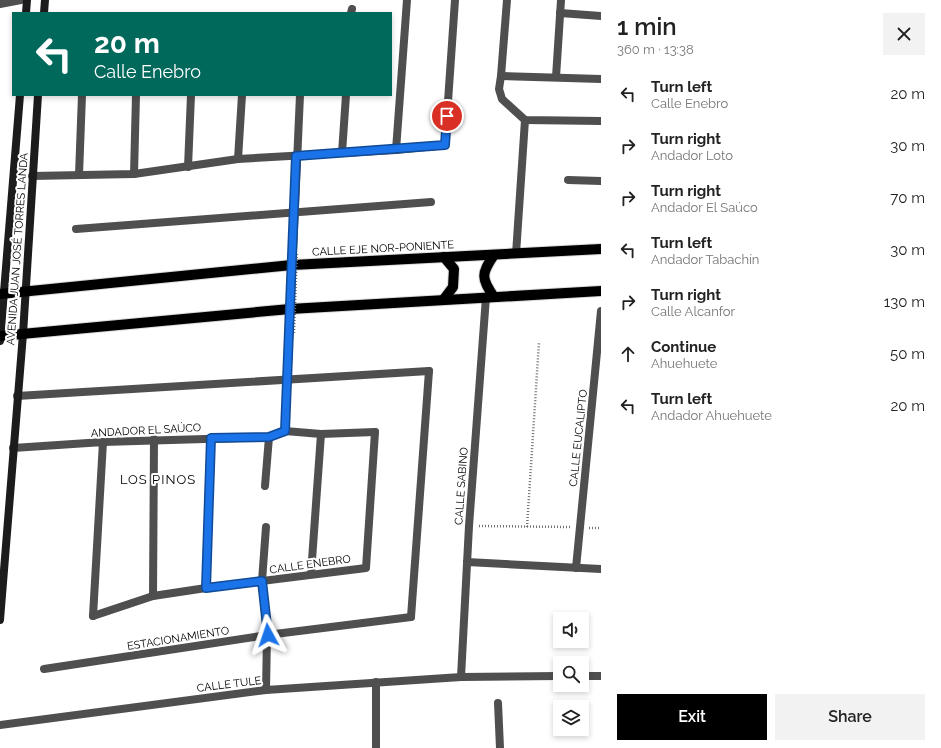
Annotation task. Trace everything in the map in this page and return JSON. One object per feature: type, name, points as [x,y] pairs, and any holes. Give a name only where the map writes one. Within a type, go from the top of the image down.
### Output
[{"type":"main road","points":[[26,12],[27,0]]},
{"type":"main road","points":[[44,12],[45,0]]},
{"type":"main road","name":"AVENIDA JUAN JOSÉ TORRES LANDA","points":[[0,341],[2,294],[20,96]]},
{"type":"main road","name":"AVENIDA JUAN JOSÉ TORRES LANDA","points":[[0,620],[23,334],[38,96]]},
{"type":"main road","name":"CALLE EJE NOR-PONIENTE","points":[[2,294],[292,265],[601,249]]},
{"type":"main road","points":[[490,297],[484,282],[484,270],[494,255]]},
{"type":"main road","points":[[444,257],[454,269],[453,287],[444,299]]},
{"type":"main road","points":[[0,336],[290,309],[601,291]]},
{"type":"street","points":[[0,4],[21,0]]},
{"type":"street","points":[[396,150],[407,0]]},
{"type":"street","points":[[32,176],[134,174],[238,159],[396,150],[445,145],[454,0]]},
{"type":"street","points":[[507,0],[499,89],[502,99],[525,120],[601,121]]},
{"type":"street","points":[[556,77],[561,0]]},
{"type":"street","points":[[560,13],[601,16]]},
{"type":"street","points":[[501,76],[601,79]]},
{"type":"street","points":[[79,175],[82,96]]},
{"type":"street","points":[[134,174],[136,96]]},
{"type":"street","points":[[188,167],[191,96]]},
{"type":"street","points":[[238,159],[242,96]]},
{"type":"street","points":[[285,431],[296,156],[300,96]]},
{"type":"street","points":[[342,153],[346,96]]},
{"type":"street","points":[[516,254],[525,120]]},
{"type":"street","points":[[568,180],[601,181]]},
{"type":"street","points":[[76,229],[431,202]]},
{"type":"street","name":"CALLE SABINO","points":[[462,677],[469,526],[490,297]]},
{"type":"street","name":"CALLE EUCALIPTO","points":[[576,568],[601,311]]},
{"type":"street","name":"ESTACIONAMIENTO","points":[[44,669],[268,635],[411,617],[429,371],[288,380]]},
{"type":"street","points":[[17,396],[288,380]]},
{"type":"street","name":"ANDADOR EL SAÚCO","points":[[13,448],[154,439],[269,437],[285,431],[321,434],[376,432],[366,568]]},
{"type":"street","points":[[311,574],[321,434]]},
{"type":"street","points":[[265,486],[269,437]]},
{"type":"street","points":[[206,588],[211,438]]},
{"type":"street","points":[[153,596],[154,439]]},
{"type":"street","name":"CALLE ENEBRO","points":[[103,442],[93,616],[153,596],[311,574],[366,568]]},
{"type":"street","points":[[266,527],[262,581],[268,635],[266,690]]},
{"type":"street","points":[[467,562],[601,569]]},
{"type":"street","name":"CALLE TULE","points":[[0,725],[266,690],[462,677],[553,676]]},
{"type":"street","points":[[589,676],[601,676]]},
{"type":"street","points":[[376,682],[376,748]]},
{"type":"street","points":[[498,703],[500,748]]},
{"type":"path","points":[[294,333],[297,252]]},
{"type":"path","points":[[528,527],[539,342]]},
{"type":"path","points":[[469,526],[580,528]]},
{"type":"district","name":"LOS PINOS","points":[[158,479]]},
{"type":"route","points":[[268,635],[262,581],[206,588],[211,438],[269,437],[285,431],[296,156],[396,150],[445,145],[447,116]]}]
